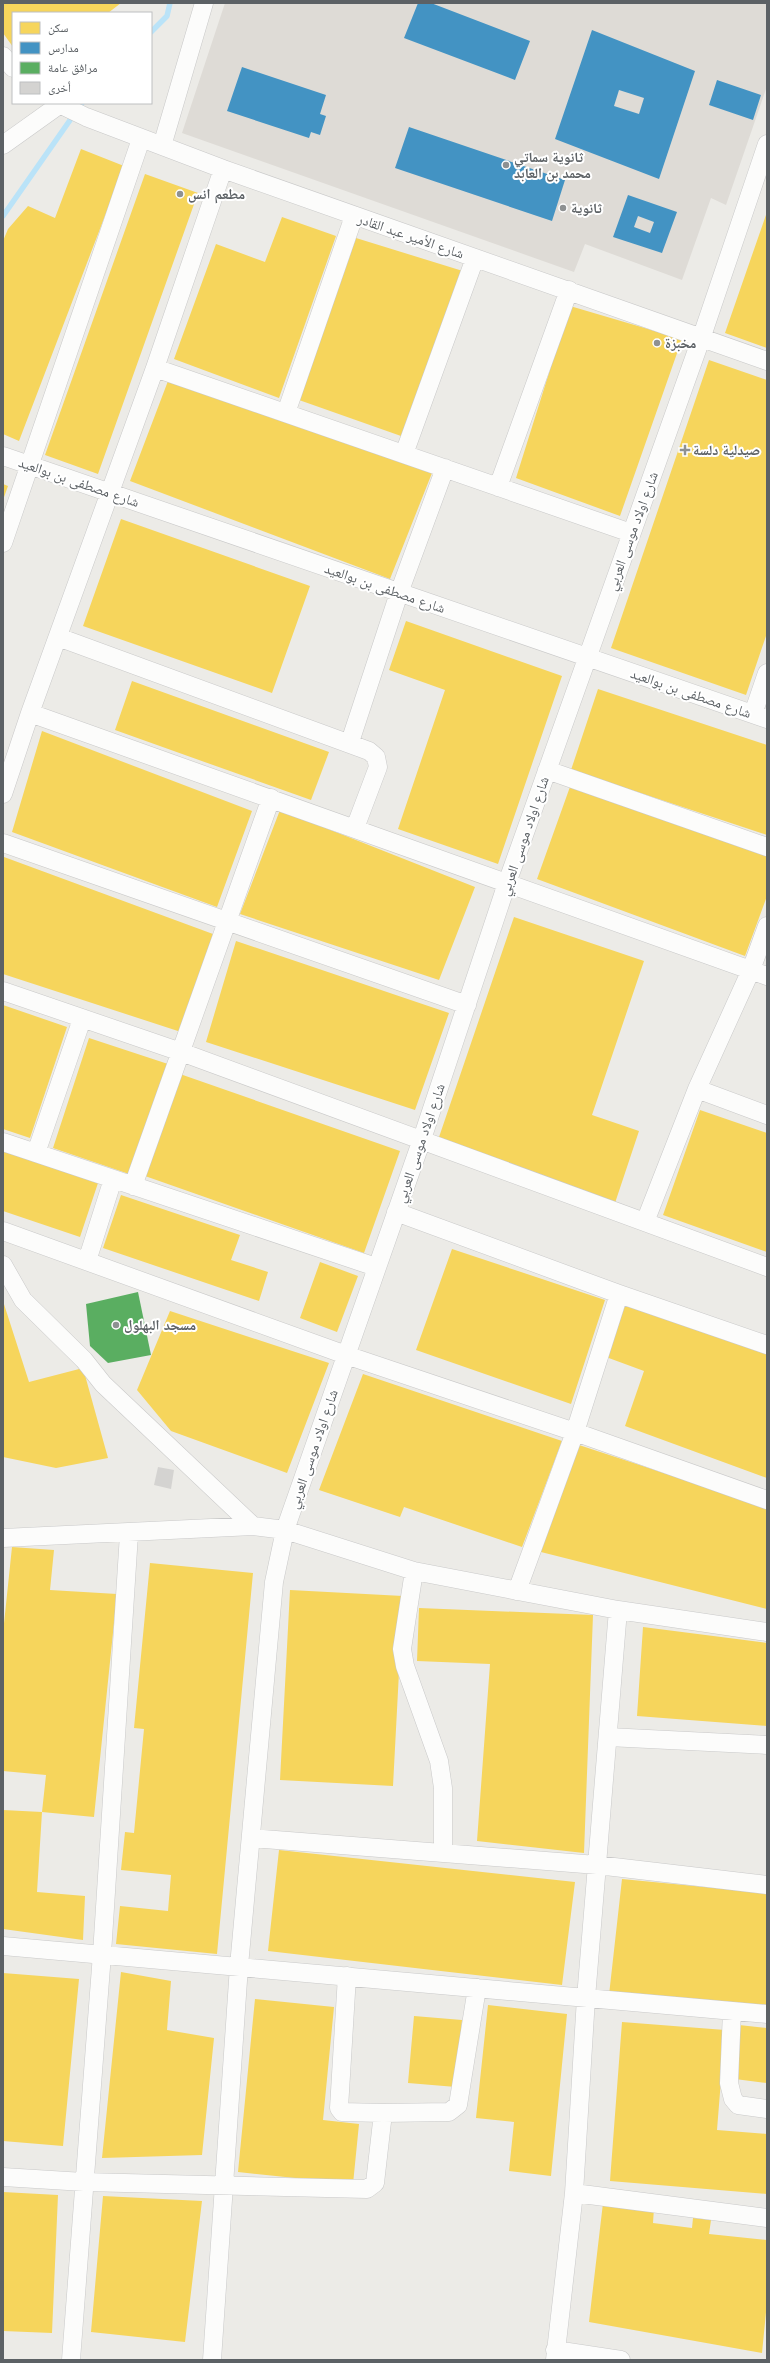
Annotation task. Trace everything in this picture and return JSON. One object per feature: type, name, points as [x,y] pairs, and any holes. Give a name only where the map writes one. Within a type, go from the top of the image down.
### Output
[{"type":"street","points":[[162,146],[204,3]]},
{"type":"street","points":[[3,56],[12,67]]},
{"type":"street","points":[[3,145],[68,109]]},
{"type":"street","name":"شارع الأمير عبد القادر","points":[[68,109],[223,169],[767,360]]},
{"type":"street","points":[[3,543],[141,138]]},
{"type":"street","name":"شارع اولاد موسى العربي","points":[[212,2360],[239,1966],[252,1838],[274,1582],[285,1530],[421,1142],[507,883],[702,336],[767,144]]},
{"type":"street","points":[[3,794],[30,713],[155,368],[223,169]]},
{"type":"street","points":[[286,413],[354,216]]},
{"type":"street","points":[[404,454],[475,258]]},
{"type":"street","points":[[498,486],[569,290]]},
{"type":"street","points":[[155,368],[631,533]]},
{"type":"street","name":"شارع مصطفى بن بوالعيد","points":[[3,456],[760,716]]},
{"type":"street","points":[[350,742],[399,593],[445,468]]},
{"type":"street","points":[[58,637],[369,750],[376,757],[378,767],[355,828]]},
{"type":"street","points":[[760,716],[767,673]]},
{"type":"street","points":[[30,713],[759,973]]},
{"type":"street","points":[[547,770],[767,847]]},
{"type":"street","points":[[133,1186],[271,798]]},
{"type":"street","points":[[3,843],[467,1005]]},
{"type":"street","points":[[645,1222],[698,1089],[759,973],[767,926]]},
{"type":"street","points":[[3,991],[180,1052],[421,1142],[767,1267]]},
{"type":"street","points":[[36,1153],[82,1019]]},
{"type":"street","points":[[698,1089],[767,1116]]},
{"type":"street","points":[[3,1142],[376,1267]]},
{"type":"street","points":[[87,1262],[113,1179]]},
{"type":"street","points":[[396,1212],[618,1294],[767,1345]]},
{"type":"street","points":[[3,1231],[346,1355],[575,1432],[767,1500]]},
{"type":"street","points":[[3,1265],[23,1300],[84,1360],[103,1384],[253,1526]]},
{"type":"street","points":[[517,1591],[575,1432],[618,1294]]},
{"type":"street","points":[[3,1538],[129,1534],[253,1526],[285,1530],[414,1571],[618,1610],[767,1632]]},
{"type":"street","points":[[71,2360],[102,1954],[129,1534]]},
{"type":"street","points":[[414,1571],[403,1633],[402,1654],[439,1762],[444,1788],[443,1851]]},
{"type":"street","points":[[618,1610],[586,1998],[574,2193],[555,2355],[622,2360]]},
{"type":"street","points":[[608,1737],[767,1745]]},
{"type":"street","points":[[252,1838],[443,1851],[597,1865],[767,1885]]},
{"type":"street","points":[[3,1946],[767,2014]]},
{"type":"street","points":[[347,1976],[339,2108],[342,2112],[422,2114],[449,2112],[455,2109],[458,2105],[477,1988]]},
{"type":"street","points":[[732,2011],[730,2090],[738,2105],[767,2109]]},
{"type":"street","points":[[3,2177],[84,2182],[367,2189],[376,2183],[383,2113]]},
{"type":"street","points":[[574,2193],[767,2218]]},
{"type":"shaded area","name":"ثانوية سماتي محمد بن العابد","points":[[225,3],[767,3],[767,86],[726,205],[711,198],[682,280],[585,244],[574,272],[182,133]]},
{"type":"building: سكن","points":[[3,3],[121,3],[109,12],[12,12],[12,46],[3,33]]},
{"type":"building: سكن","points":[[81,149],[124,166],[19,441],[3,434],[3,241],[8,229],[28,206],[55,218]]},
{"type":"building: سكن","points":[[145,174],[198,193],[98,474],[45,455]]},
{"type":"building: سكن","points":[[767,212],[767,348],[725,333]]},
{"type":"building: سكن","points":[[282,217],[336,236],[279,398],[174,359],[216,244],[265,262]]},
{"type":"building: سكن","points":[[356,238],[466,272],[401,436],[299,400]]},
{"type":"building: سكن","points":[[570,306],[682,339],[620,516],[516,478]]},
{"type":"building: سكن","points":[[709,360],[767,380],[767,633],[746,695],[611,648]]},
{"type":"building: سكن","points":[[168,381],[432,473],[390,579],[130,481]]},
{"type":"building: سكن","points":[[3,484],[8,486],[3,500]]},
{"type":"building: سكن","points":[[121,519],[310,586],[272,693],[83,626]]},
{"type":"building: سكن","points":[[406,621],[562,676],[498,864],[398,829],[445,690],[389,670]]},
{"type":"building: سكن","points":[[132,681],[329,752],[311,800],[115,730]]},
{"type":"building: سكن","points":[[598,689],[767,745],[767,835],[571,770]]},
{"type":"building: سكن","points":[[42,731],[252,811],[217,907],[12,832]]},
{"type":"building: سكن","points":[[571,784],[767,856],[767,896],[745,956],[537,879]]},
{"type":"building: سكن","points":[[280,810],[475,887],[439,980],[240,914]]},
{"type":"building: سكن","points":[[4,857],[213,934],[181,1032],[3,974]]},
{"type":"building: سكن","points":[[514,917],[644,961],[592,1115],[639,1131],[615,1203],[437,1143]]},
{"type":"building: سكن","points":[[236,941],[449,1013],[415,1110],[206,1042]]},
{"type":"building: سكن","points":[[3,1005],[67,1027],[30,1138],[3,1129]]},
{"type":"building: سكن","points":[[89,1038],[168,1064],[132,1175],[53,1148]]},
{"type":"building: سكن","points":[[180,1074],[400,1151],[364,1253],[145,1176]]},
{"type":"building: سكن","points":[[700,1110],[767,1133],[767,1252],[663,1215]]},
{"type":"building: سكن","points":[[3,1150],[98,1183],[80,1237],[3,1211]]},
{"type":"building: سكن","points":[[121,1195],[240,1235],[231,1260],[268,1272],[259,1301],[103,1248]]},
{"type":"building: سكن","points":[[452,1249],[605,1300],[571,1404],[416,1350]]},
{"type":"building: سكن","points":[[320,1262],[358,1276],[337,1332],[300,1318]]},
{"type":"building: سكن","points":[[3,1301],[29,1382],[83,1368],[108,1458],[56,1468],[3,1457]]},
{"type":"building: سكن","points":[[626,1303],[767,1354],[767,1478],[625,1426],[644,1371],[606,1357]]},
{"type":"building: سكن","points":[[170,1311],[329,1363],[287,1473],[171,1431],[137,1390]]},
{"type":"building: سكن","points":[[363,1374],[562,1441],[522,1547],[404,1507],[400,1517],[319,1490]]},
{"type":"building: سكن","points":[[579,1445],[767,1507],[767,1609],[537,1551]]},
{"type":"building: سكن","points":[[12,1547],[54,1550],[50,1590],[117,1594],[94,1817],[42,1812],[46,1775],[3,1771],[3,1633]]},
{"type":"building: سكن","points":[[150,1563],[253,1573],[217,1954],[116,1944],[120,1906],[168,1911],[171,1875],[121,1870],[125,1832],[134,1833],[144,1729],[134,1728]]},
{"type":"building: سكن","points":[[290,1590],[403,1596],[393,1786],[280,1780]]},
{"type":"building: سكن","points":[[419,1608],[593,1615],[584,1853],[477,1841],[490,1664],[417,1661]]},
{"type":"building: سكن","points":[[643,1627],[767,1643],[767,1726],[637,1716]]},
{"type":"building: سكن","points":[[3,1810],[42,1812],[37,1892],[85,1896],[83,1940],[3,1929]]},
{"type":"building: سكن","points":[[279,1850],[575,1882],[562,1985],[268,1951]]},
{"type":"building: سكن","points":[[622,1879],[767,1893],[767,2006],[609,1995]]},
{"type":"building: سكن","points":[[121,1972],[171,1981],[167,2030],[214,2038],[202,2155],[102,2158]]},
{"type":"building: سكن","points":[[3,1973],[79,1979],[63,2146],[3,2141]]},
{"type":"building: سكن","points":[[255,1999],[334,2007],[323,2120],[359,2124],[353,2184],[238,2172]]},
{"type":"building: سكن","points":[[488,2005],[567,2014],[551,2176],[509,2171],[514,2122],[476,2118]]},
{"type":"building: سكن","points":[[414,2016],[462,2020],[456,2087],[408,2083]]},
{"type":"building: سكن","points":[[622,2022],[725,2030],[717,2130],[767,2134],[767,2194],[610,2181]]},
{"type":"building: سكن","points":[[739,2025],[767,2028],[767,2083],[735,2079]]},
{"type":"building: سكن","points":[[3,2192],[58,2195],[52,2333],[3,2331]]},
{"type":"building: سكن","points":[[103,2196],[202,2201],[185,2342],[91,2332]]},
{"type":"building: سكن","points":[[603,2203],[654,2208],[653,2223],[692,2228],[693,2218],[711,2220],[709,2234],[767,2240],[767,2302],[762,2353],[589,2322]]},
{"type":"building: مدارس","points":[[418,3],[431,3],[530,41],[515,80],[404,38]]},
{"type":"building: مدارس","points":[[592,30],[695,71],[659,179],[555,139]],"holes":[[[619,90],[644,98],[639,114],[614,106]]]},
{"type":"building: مدارس","points":[[242,67],[326,95],[320,114],[326,116],[320,135],[311,132],[309,138],[227,111]]},
{"type":"building: مدارس","points":[[717,80],[761,95],[753,120],[709,105]]},
{"type":"building: مدارس","points":[[409,127],[565,180],[552,221],[395,168]]},
{"type":"building: مدارس","points":[[628,195],[677,212],[662,253],[613,237]],"holes":[[[638,216],[654,222],[650,233],[634,227]]]},
{"type":"building: مرافق عامة","name":"مسجد البهلول","points":[[138,1292],[151,1355],[108,1363],[90,1346],[86,1304]]},
{"type":"building: أخرى","points":[[158,1467],[174,1470],[171,1489],[154,1485]]},
{"type":"waterway","points":[[152,31],[167,16],[170,3]]},
{"type":"waterway","points":[[3,216],[81,104]]},
{"type":"place","name":"ثانوية سماتي محمد بن العابد","points":[[506,165]]},
{"type":"place","name":"مطعم انس","points":[[180,194]]},
{"type":"place","name":"ثانوية","points":[[563,208]]},
{"type":"place","name":"مخبزة","points":[[657,343]]},
{"type":"place","name":"صيدلية دلسة","points":[[685,450]]},
{"type":"place","name":"مسجد البهلول","points":[[116,1325]]}]
